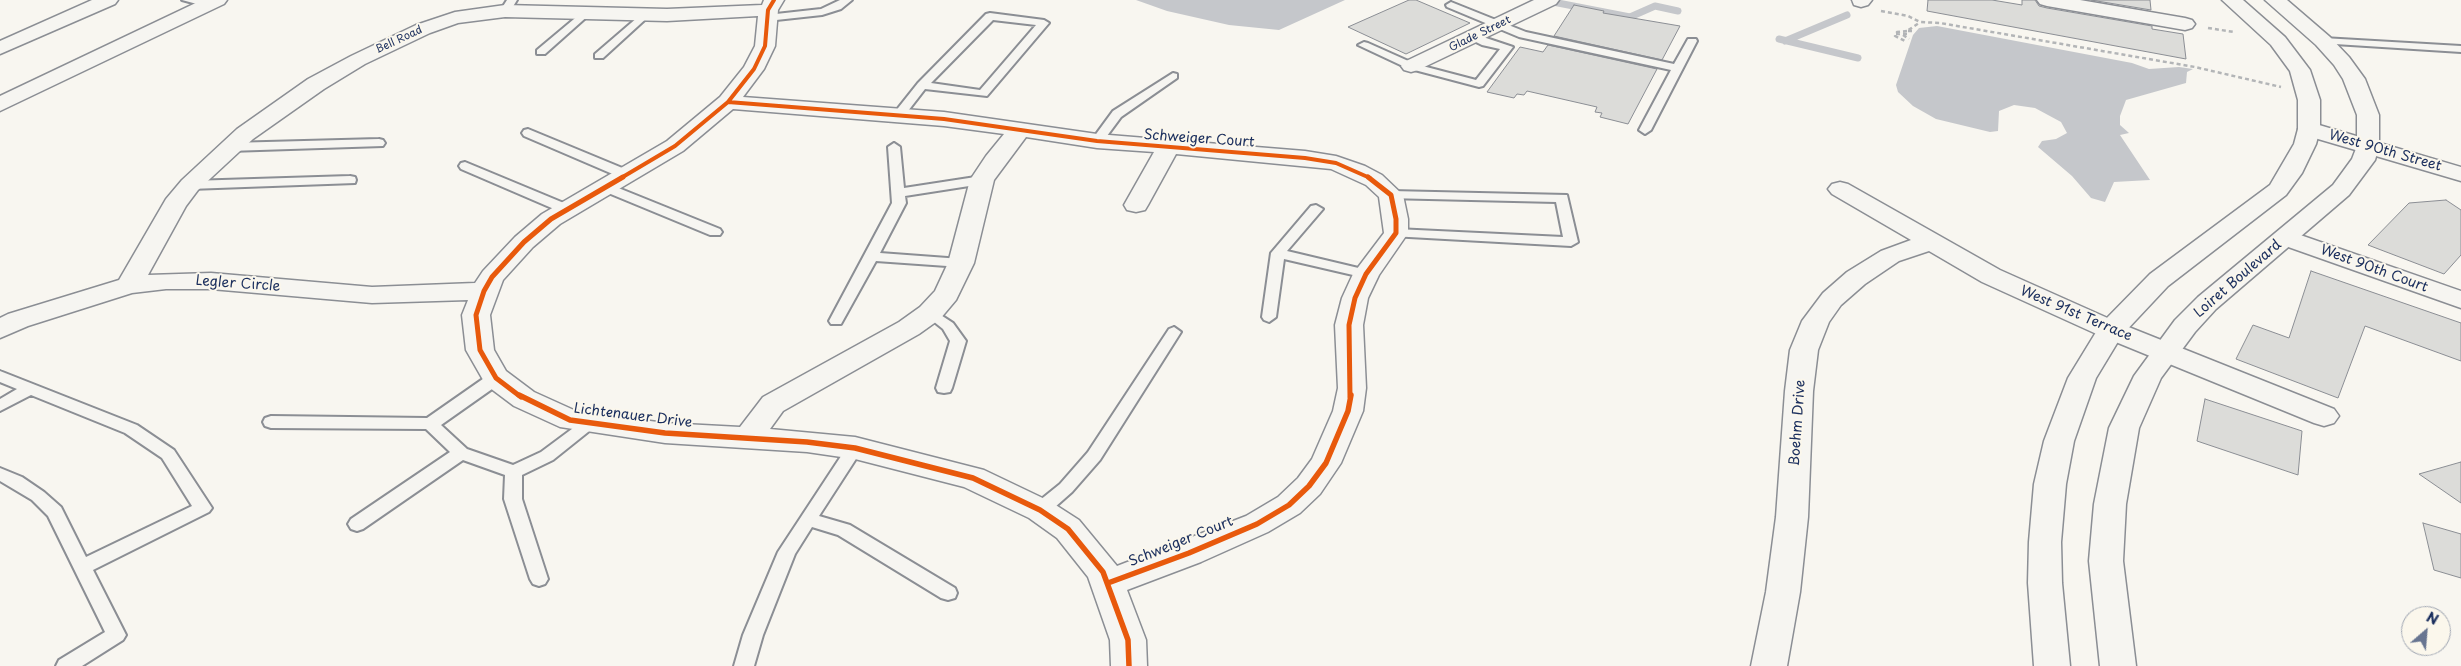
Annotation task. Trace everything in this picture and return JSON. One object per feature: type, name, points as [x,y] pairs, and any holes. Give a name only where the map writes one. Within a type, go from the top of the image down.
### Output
[{"type":"main road","points":[[0,30],[82,0]]},
{"type":"main road","points":[[0,48],[108,0]]},
{"type":"main road","name":"Glade Street","points":[[1411,66],[1549,0]]},
{"type":"main road","points":[[2051,0],[2185,24]]},
{"type":"main road","points":[[2052,666],[2045,583],[2045,542],[2050,484],[2059,441],[2082,378],[2112,330],[2160,280],[2278,190],[2299,158],[2308,129],[2309,100],[2300,70],[2278,41],[2232,0]]},
{"type":"main road","name":"Loiret Boulevard","points":[[2118,666],[2106,561],[2114,470],[2124,428],[2148,376],[2165,351],[2207,303],[2342,190],[2363,160],[2368,146],[2370,129],[2363,97],[2342,61],[2323,41],[2275,0]]},
{"type":"main road","points":[[0,104],[213,2]]},
{"type":"main road","name":"Bell Road","points":[[129,285],[175,204],[190,185],[229,147],[277,109],[358,60],[423,29],[455,18],[509,5],[586,12],[645,14],[770,9]]},
{"type":"main road","name":"Lichtenauer Drive","points":[[770,9],[765,46],[754,69],[728,102],[675,146],[566,209],[524,242],[492,277],[484,291],[476,315],[480,350],[496,378],[532,403],[570,420],[665,433],[748,438],[855,448],[973,478],[1040,510],[1068,529],[1103,572],[1128,640],[1129,666]]},
{"type":"main road","name":"Schweiger Court","points":[[728,102],[963,121],[1097,141],[1280,156],[1336,163],[1357,170],[1374,180],[1390,195]]},
{"type":"main road","name":"West 90th Street","points":[[2308,129],[2461,174]]},
{"type":"main road","points":[[748,438],[773,404],[795,390],[910,328],[930,313],[947,294],[961,263],[982,180],[994,161],[1020,130]]},
{"type":"main road","points":[[1136,205],[1168,148]]},
{"type":"main road","name":"West 91st Terrace","points":[[1840,189],[1990,276],[2112,330],[2324,416]]},
{"type":"main road","points":[[1390,195],[1396,219],[1396,233]]},
{"type":"main road","name":"Schweiger Court","points":[[1108,583],[1189,553],[1257,524],[1288,505],[1309,486],[1326,463],[1348,411],[1352,388],[1349,325],[1355,298],[1366,274],[1396,233]]},
{"type":"main road","name":"West 90th Court","points":[[2286,238],[2461,300]]},
{"type":"main road","name":"Boehm Drive","points":[[1769,666],[1783,592],[1792,517],[1799,391],[1804,350],[1816,321],[1832,299],[1856,278],[1890,256],[1929,242]]},
{"type":"main road","name":"Legler Circle","points":[[0,329],[18,320],[129,285],[211,281],[372,295],[484,291]]},
{"type":"lane","points":[[187,0],[213,2]]},
{"type":"lane","points":[[770,9],[822,12],[837,7],[846,0]]},
{"type":"lane","points":[[1452,5],[1523,35],[1678,68]]},
{"type":"lane","points":[[541,52],[586,12]]},
{"type":"lane","points":[[599,56],[645,14]]},
{"type":"lane","points":[[897,117],[922,85],[990,16],[1044,23],[983,94],[922,85]]},
{"type":"lane","points":[[1364,46],[1411,66],[1479,84],[1507,48],[1486,43],[1474,37]]},
{"type":"lane","points":[[2323,41],[2461,49]]},
{"type":"lane","points":[[1645,130],[1692,42]]},
{"type":"lane","points":[[1097,141],[1117,114],[1173,76]]},
{"type":"lane","points":[[528,133],[715,232]]},
{"type":"lane","points":[[229,147],[379,143]]},
{"type":"lane","points":[[836,321],[898,203],[894,147]]},
{"type":"lane","points":[[465,166],[566,209]]},
{"type":"lane","points":[[190,185],[350,180]]},
{"type":"lane","points":[[898,193],[982,180]]},
{"type":"lane","points":[[1390,195],[1562,198],[1570,242],[1396,233]]},
{"type":"lane","points":[[1269,317],[1278,253],[1316,209]]},
{"type":"lane","points":[[1278,253],[1366,274]]},
{"type":"lane","points":[[871,257],[961,263]]},
{"type":"lane","points":[[930,313],[948,326],[958,341],[944,388]]},
{"type":"lane","points":[[1040,510],[1066,488],[1094,456],[1174,332]]},
{"type":"lane","points":[[0,376],[131,429],[168,454],[203,508],[82,567]]},
{"type":"lane","points":[[271,422],[430,424],[496,378]]},
{"type":"lane","points":[[0,406],[29,389]]},
{"type":"lane","points":[[430,424],[461,453],[514,472],[547,456],[590,424]]},
{"type":"lane","points":[[744,666],[753,635],[787,552],[855,448]]},
{"type":"lane","points":[[357,524],[461,453]]},
{"type":"lane","points":[[514,472],[512,499],[539,579]]},
{"type":"lane","points":[[0,474],[16,481],[38,496],[55,512],[116,635],[66,666]]},
{"type":"lane","points":[[809,520],[844,530],[948,593]]},
{"type":"path","points":[[1862,1],[1862,8],[1908,16],[1920,22],[1940,23],[2152,62],[2180,64],[2281,87]]},
{"type":"path","points":[[1906,31],[1920,22]]},
{"type":"path","points":[[2185,24],[2239,32]]},
{"type":"path","points":[[1901,30],[1911,33],[1903,35],[1896,34],[1901,30]]},
{"type":"path","points":[[1896,34],[1898,39],[1908,41],[1903,35]]},
{"type":"shaded area","points":[[1136,0],[1345,0],[1279,30],[1229,25],[1167,11]]},
{"type":"shaded area","points":[[1937,26],[2132,63],[2149,69],[2179,67],[2193,69],[2187,72],[2186,83],[2126,100],[2120,116],[2120,125],[2129,133],[2120,135],[2150,180],[2114,182],[2105,202],[2091,198],[2072,176],[2038,147],[2042,141],[2056,139],[2067,133],[2061,122],[2035,108],[2014,105],[1999,111],[1998,131],[1990,132],[1936,119],[1913,106],[1898,92],[1896,85],[1913,35],[1919,28]]},
{"type":"building","points":[[1409,0],[1416,0],[1470,23],[1406,54],[1348,27]]},
{"type":"building","points":[[1928,0],[1992,0],[2022,5],[2022,0],[2035,0],[2039,6],[2047,8],[2152,26],[2152,29],[2183,34],[2186,59],[1927,11]]},
{"type":"building","points":[[2091,0],[2150,0],[2151,10]]},
{"type":"building","points":[[1574,5],[1604,11],[1603,13],[1680,26],[1662,60],[1554,36]]},
{"type":"building","points":[[1548,45],[1657,69],[1628,124],[1600,117],[1602,113],[1595,112],[1597,107],[1527,91],[1524,95],[1517,94],[1514,98],[1487,92],[1520,47],[1543,52]]},
{"type":"building","points":[[2446,200],[2461,210],[2461,255],[2444,274],[2368,245],[2409,203]]},
{"type":"building","points":[[2311,271],[2461,323],[2461,361],[2365,326],[2338,398],[2236,359],[2253,325],[2289,338]]},
{"type":"building","points":[[2205,399],[2302,431],[2298,475],[2197,441]]},
{"type":"building","points":[[2461,462],[2461,503],[2419,474]]},
{"type":"building","points":[[2423,523],[2461,534],[2461,578],[2434,570]]},
{"type":"waterway","points":[[1553,2],[1630,17],[1655,6],[1678,11]]},
{"type":"waterway","points":[[1786,41],[1847,15]]},
{"type":"waterway","points":[[1779,39],[1786,41]]},
{"type":"waterway","points":[[1786,41],[1858,58]]},
{"type":"cycle path","points":[[774,0],[768,10],[765,46],[754,69],[728,102],[675,146],[551,219],[524,242],[492,277],[484,291],[476,315],[480,350],[487,364],[496,378],[524,399],[570,420],[665,433],[807,442],[855,448],[973,478],[1004,492],[1040,510],[1068,529],[1103,572],[1128,640],[1129,666]]},
{"type":"cycle path","points":[[728,102],[782,108],[944,119],[1097,141],[1305,158],[1336,163],[1357,171],[1374,180],[1391,195],[1396,219],[1396,233],[1366,274],[1355,298],[1349,325],[1352,388],[1348,411],[1326,463],[1309,486],[1289,505],[1257,524],[1189,553],[1108,583]]}]
